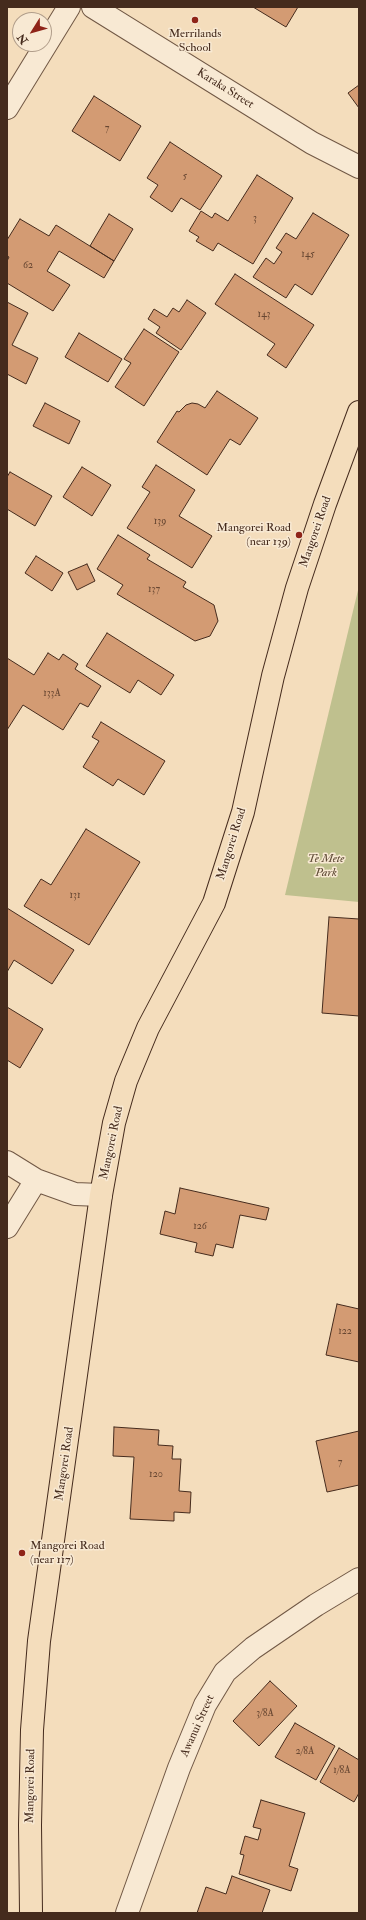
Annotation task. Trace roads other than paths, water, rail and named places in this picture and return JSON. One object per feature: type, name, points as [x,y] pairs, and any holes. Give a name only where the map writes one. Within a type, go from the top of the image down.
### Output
[{"type":"main road","name":"Mangorei Road","points":[[31,1913],[30,1825],[32,1730],[39,1641],[101,1195],[114,1123],[126,1081],[148,1028],[214,903],[243,812],[273,676],[297,588],[325,504],[359,412]]},
{"type":"street","points":[[7,108],[69,7]]},
{"type":"street","name":"Karaka Street","points":[[93,7],[312,143],[359,167]]},
{"type":"street","points":[[7,1162],[36,1180],[75,1194],[101,1195]]},
{"type":"street","points":[[7,1227],[36,1180]]},
{"type":"street","name":"Awanui Street","points":[[127,1913],[179,1768],[204,1705],[225,1672],[253,1648],[316,1605],[359,1579]]},
{"type":"place","name":"Merrilands School","points":[[195,20]]},
{"type":"place","name":"Mangorei Road (near 139)","points":[[299,535]]},
{"type":"place","name":"Mangorei Road (near 117)","points":[[22,1553]]},
{"type":"park label","name":"Te Mete Park","points":[[326,866]]}]
